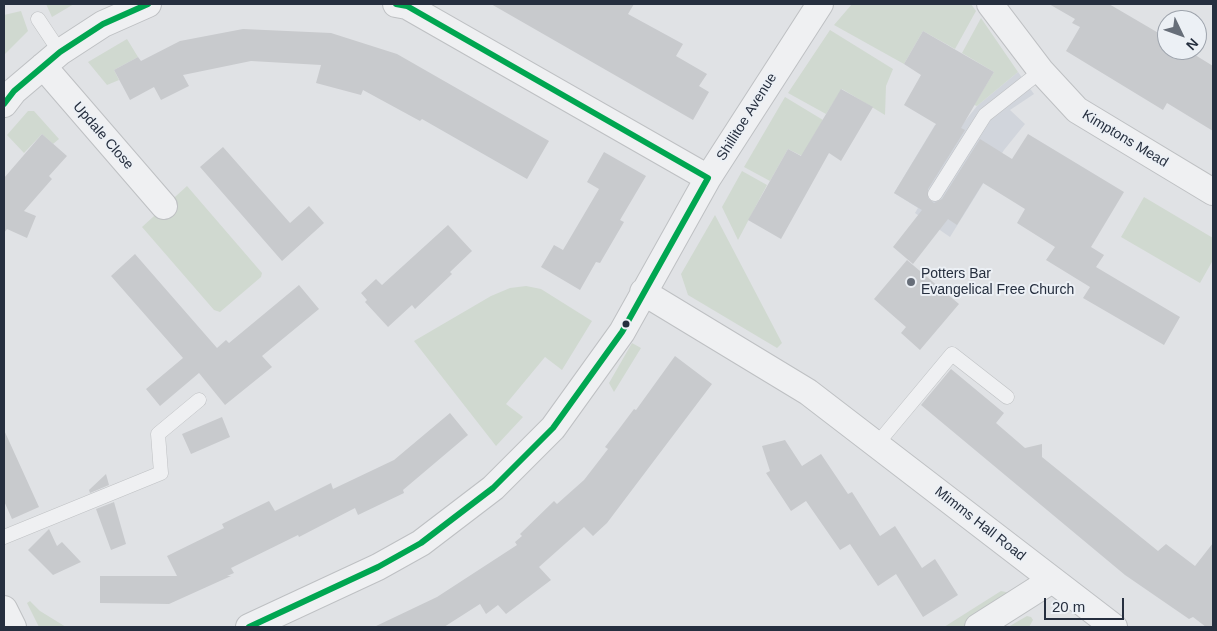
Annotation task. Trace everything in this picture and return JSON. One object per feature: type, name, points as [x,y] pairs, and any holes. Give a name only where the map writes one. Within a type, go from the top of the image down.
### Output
[{"type":"street","points":[[4,104],[14,91],[51,59],[103,24],[148,4]]},
{"type":"street","points":[[396,4],[408,6],[708,178]]},
{"type":"street","name":"Shillitoe Avenue","points":[[249,627],[378,567],[421,543],[493,488],[553,428],[622,332],[708,178],[820,4]]},
{"type":"street","name":"Kimptons Mead","points":[[990,4],[1040,71],[1077,110],[1213,192]]},
{"type":"street","name":"Updale Close","points":[[51,59],[164,206]]},
{"type":"street","name":"Mimms Hall Road","points":[[643,292],[808,392],[1114,627]]},
{"type":"street","points":[[978,627],[1052,580]]},
{"type":"street","points":[[4,609],[13,627]]},
{"type":"lane","points":[[38,19],[51,59]]},
{"type":"lane","points":[[935,194],[986,115],[1040,71]]},
{"type":"lane","points":[[876,444],[952,354],[1006,397]]},
{"type":"lane","points":[[4,537],[161,473],[158,434],[199,400]]},
{"type":"shaded area","points":[[46,4],[74,4],[52,17]]},
{"type":"shaded area","points":[[852,4],[971,4],[976,11],[955,49],[923,31],[904,64],[834,25]]},
{"type":"shaded area","points":[[21,11],[28,31],[4,55],[4,15]]},
{"type":"shaded area","points":[[981,18],[1018,72],[977,106],[974,105],[994,72],[962,53]]},
{"type":"shaded area","points":[[830,30],[893,69],[886,86],[885,115],[842,89],[826,114],[788,93]]},
{"type":"shaded area","points":[[127,39],[138,57],[114,70],[119,80],[107,85],[88,62]]},
{"type":"shaded area","points":[[1018,72],[1034,94],[1010,110],[1025,124],[1004,150],[950,237],[915,213],[918,208],[894,193],[935,125],[953,136],[977,106]]},
{"type":"shaded area","points":[[785,97],[823,120],[810,142],[804,157],[788,149],[770,181],[744,167]]},
{"type":"shaded area","points":[[28,111],[34,111],[59,139],[53,144],[42,134],[24,153],[7,135]]},
{"type":"shaded area","points":[[742,171],[767,185],[738,240],[722,207]]},
{"type":"shaded area","points":[[187,186],[262,273],[261,277],[220,312],[214,310],[142,227]]},
{"type":"shaded area","points":[[1144,197],[1213,238],[1213,260],[1200,283],[1121,237]]},
{"type":"shaded area","points":[[715,215],[782,343],[777,348],[688,295],[681,274]]},
{"type":"shaded area","points":[[526,286],[541,289],[592,321],[562,370],[545,357],[506,404],[523,417],[496,446],[414,341],[491,296],[510,288]]},
{"type":"shaded area","points":[[632,343],[641,348],[614,392],[609,383]]},
{"type":"shaded area","points":[[1001,591],[1015,594],[967,627],[944,627]]},
{"type":"shaded area","points":[[30,601],[40,611],[66,627],[39,627],[27,603]]},
{"type":"shaded area","points":[[1027,616],[1033,620],[1029,627],[1008,627]]},
{"type":"building","points":[[491,4],[634,4],[628,14],[683,44],[676,56],[707,74],[699,86],[709,92],[693,120]]},
{"type":"building","points":[[1049,4],[1109,4],[1157,32],[1157,60],[1203,60],[1213,66],[1213,131],[1167,103],[1163,110],[1066,51],[1080,27],[1072,23],[1075,19]]},
{"type":"building","points":[[243,29],[331,33],[397,54],[549,141],[527,179],[422,119],[420,121],[363,90],[361,95],[316,83],[321,65],[251,61],[183,75],[189,86],[161,100],[154,87],[130,100],[114,70],[138,57],[141,61],[180,41]]},
{"type":"building","points":[[923,31],[994,72],[961,128],[965,130],[928,189],[928,198],[934,203],[942,199],[980,139],[1012,159],[1028,134],[1124,192],[1091,247],[1104,255],[1096,267],[1180,317],[1164,345],[1083,298],[1090,287],[1046,260],[1055,247],[1017,223],[1025,209],[983,183],[957,225],[948,219],[913,264],[893,247],[922,210],[894,193],[936,124],[904,105],[921,75],[904,64]]},
{"type":"building","points":[[841,89],[873,107],[841,161],[829,153],[781,239],[748,220],[788,149],[801,156]]},
{"type":"building","points":[[42,134],[67,156],[49,176],[52,179],[24,211],[36,216],[27,238],[7,229],[4,233],[4,178]]},
{"type":"building","points":[[223,147],[290,223],[309,206],[324,223],[282,261],[200,167]]},
{"type":"building","points":[[604,152],[646,176],[620,220],[624,222],[600,263],[596,262],[580,290],[541,267],[554,245],[563,250],[599,189],[587,182]]},
{"type":"building","points":[[448,225],[472,251],[450,272],[452,274],[415,309],[412,305],[388,327],[365,302],[367,300],[361,293],[376,279],[382,285]]},
{"type":"building","points":[[135,254],[217,348],[226,340],[229,343],[299,285],[319,309],[262,356],[272,367],[225,405],[199,373],[160,406],[146,389],[183,358],[111,276]]},
{"type":"building","name":"Potters Bar Evangelical Free Church","points":[[907,260],[959,304],[920,350],[901,333],[906,327],[874,299]]},
{"type":"building","points":[[675,356],[712,384],[607,523],[593,536],[584,527],[539,567],[551,580],[506,614],[498,605],[486,614],[480,604],[444,627],[374,627],[437,597],[517,545],[515,542],[522,536],[520,534],[554,501],[557,504],[584,480],[608,449],[605,447],[634,409],[636,410]]},
{"type":"building","points":[[951,369],[1004,413],[996,423],[1025,448],[1042,444],[1042,457],[1158,551],[1166,544],[1195,566],[1213,543],[1213,627],[1206,627],[1193,617],[1189,619],[1125,575],[921,405]]},
{"type":"building","points":[[450,413],[468,435],[403,490],[404,493],[358,515],[355,508],[299,537],[298,535],[231,568],[234,573],[227,576],[231,576],[169,604],[100,603],[100,576],[177,576],[167,556],[224,528],[222,524],[269,501],[275,511],[331,483],[333,489],[394,460]]},
{"type":"building","points":[[222,417],[230,437],[191,454],[182,434]]},
{"type":"building","points":[[4,430],[39,507],[12,519],[4,501]]},
{"type":"building","points":[[785,440],[802,466],[821,454],[848,494],[852,492],[880,536],[895,526],[922,568],[935,559],[958,595],[923,617],[896,574],[878,586],[850,544],[840,550],[806,501],[791,511],[766,473],[770,471],[762,446]]},
{"type":"building","points":[[106,474],[109,485],[90,493],[89,490]]},
{"type":"building","points":[[114,502],[126,544],[111,550],[96,509]]},
{"type":"building","points":[[49,529],[57,546],[62,542],[81,562],[53,575],[28,550]]},
{"type":"transit line","points":[[4,104],[14,91],[60,52],[103,24],[148,4]]},
{"type":"transit line","points":[[249,627],[378,567],[421,543],[493,488],[553,428],[622,332],[708,178],[407,6],[396,4]]},
{"type":"place","name":"Potters Bar Evangelical Free Church","points":[[911,282]]}]
